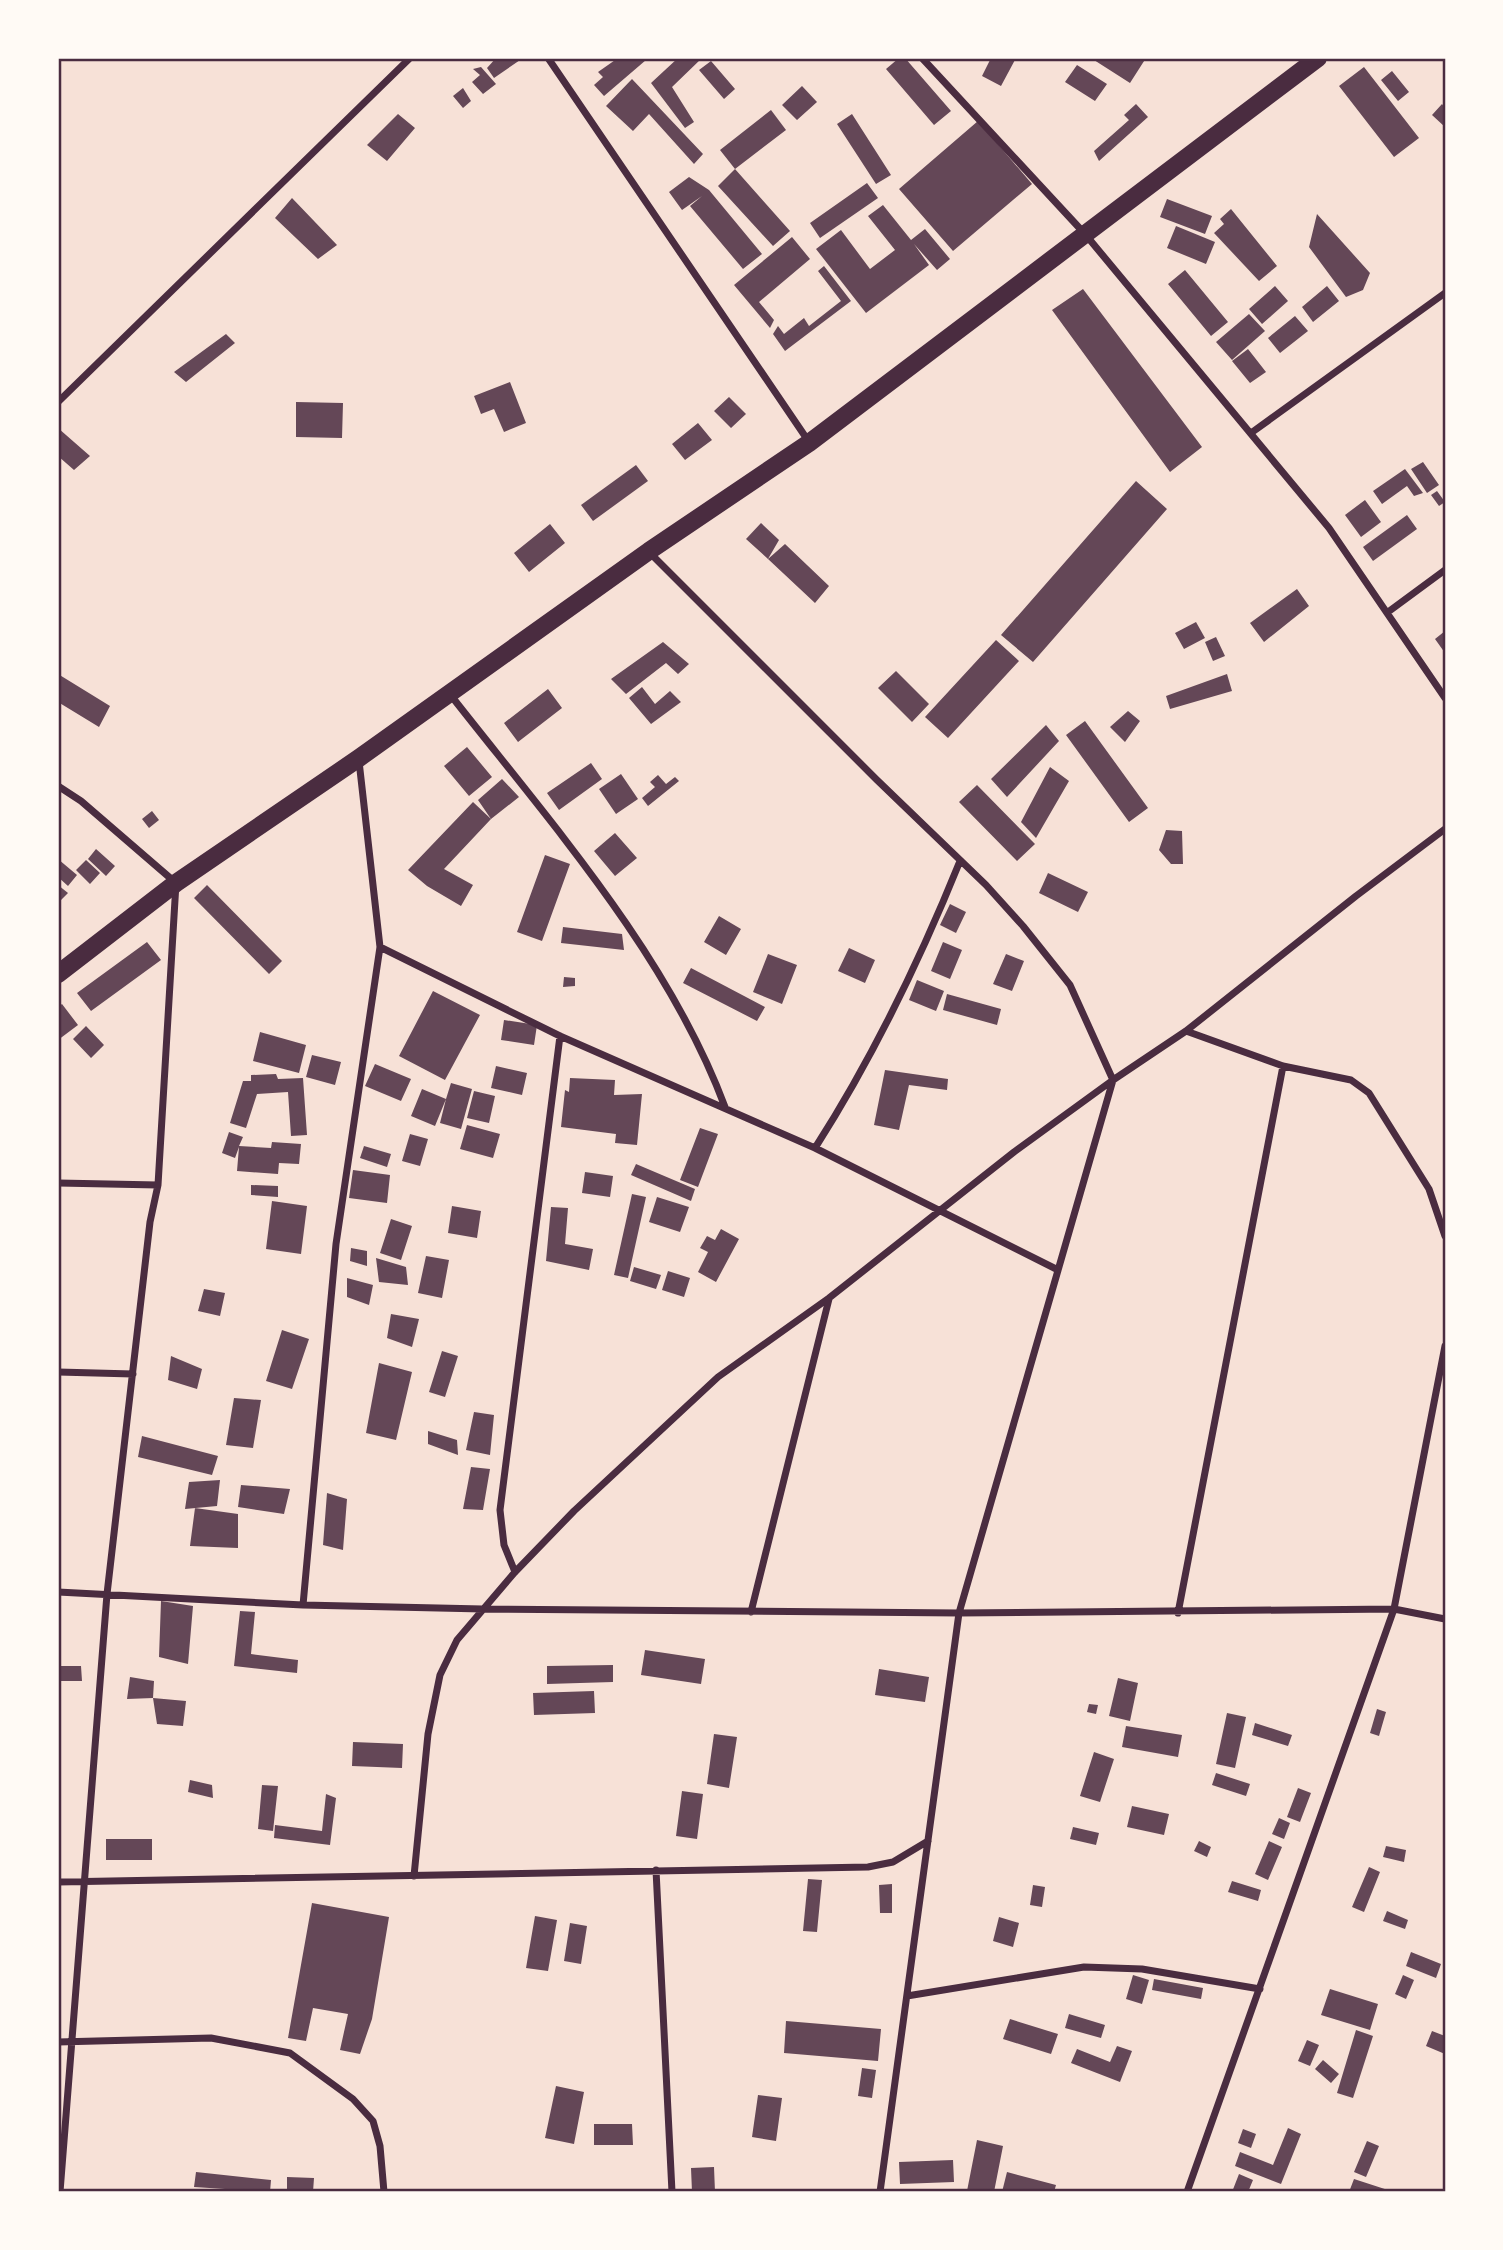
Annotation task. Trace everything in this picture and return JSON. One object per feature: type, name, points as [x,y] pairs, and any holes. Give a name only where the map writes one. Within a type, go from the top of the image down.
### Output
[{"type":"main road","points":[[58,974],[176,883],[359,758],[649,551],[809,443],[1318,58]]},
{"type":"street","points":[[58,402],[410,58]]},
{"type":"street","points":[[548,58],[809,443]]},
{"type":"street","points":[[922,58],[1085,234],[1329,528],[1445,698]]},
{"type":"street","points":[[1251,433],[1445,293]]},
{"type":"street","points":[[649,551],[1023,926],[1070,985],[1113,1080],[959,1613],[880,2192]]},
{"type":"street","points":[[1388,612],[1445,570]]},
{"type":"street","points":[[448,692],[625,923],[684,1015],[706,1056],[725,1107]]},
{"type":"street","points":[[303,1605],[336,1244],[380,947],[359,758]]},
{"type":"street","points":[[58,786],[81,801],[176,883],[158,1185],[150,1222],[107,1594],[60,2192]]},
{"type":"street","points":[[414,1875],[428,1734],[440,1675],[457,1640],[515,1572],[574,1511],[718,1377],[830,1298],[1113,1080],[1186,1031],[1445,829]]},
{"type":"street","points":[[815,1149],[849,1095],[927,938],[960,861]]},
{"type":"street","points":[[380,947],[560,1036],[815,1149],[1058,1270]]},
{"type":"street","points":[[1186,1031],[1283,1066],[1350,1080],[1369,1093],[1429,1189],[1445,1236]]},
{"type":"street","points":[[515,1572],[504,1545],[500,1510],[560,1036]]},
{"type":"street","points":[[1178,1612],[1283,1066]]},
{"type":"street","points":[[58,1183],[158,1185]]},
{"type":"street","points":[[751,1612],[830,1298]]},
{"type":"street","points":[[1187,2192],[1394,1609],[1445,1346]]},
{"type":"street","points":[[58,1372],[133,1374]]},
{"type":"street","points":[[58,1592],[303,1605],[483,1609],[959,1613],[1394,1609],[1445,1619]]},
{"type":"street","points":[[58,1882],[869,1867],[893,1861],[928,1841]]},
{"type":"street","points":[[656,1870],[671,2192]]},
{"type":"street","points":[[907,1996],[1084,1967],[1142,1969],[1260,1989]]},
{"type":"street","points":[[58,2042],[211,2038],[290,2053],[353,2099],[373,2121],[380,2146],[384,2192]]},
{"type":"building","points":[[496,58],[523,58],[494,78],[487,68]]},
{"type":"building","points":[[618,58],[646,60],[604,96],[594,85],[603,77],[598,72]]},
{"type":"building","points":[[678,58],[701,59],[672,87],[694,122],[685,128],[651,83]]},
{"type":"building","points":[[899,58],[905,58],[951,111],[934,125],[886,69]]},
{"type":"building","points":[[991,58],[1016,58],[1001,86],[982,76]]},
{"type":"building","points":[[1146,58],[1130,83],[1094,60]]},
{"type":"building","points":[[711,61],[735,89],[724,99],[699,70]]},
{"type":"building","points":[[1077,65],[1107,84],[1095,101],[1065,82]]},
{"type":"building","points":[[481,67],[496,84],[483,94],[472,82],[480,75],[473,69]]},
{"type":"building","points":[[1364,67],[1419,138],[1394,157],[1339,86]]},
{"type":"building","points":[[1392,71],[1409,92],[1398,101],[1381,80]]},
{"type":"building","points":[[632,79],[703,154],[694,164],[649,114],[633,131],[606,106]]},
{"type":"building","points":[[802,86],[817,102],[797,120],[782,105]]},
{"type":"building","points":[[463,88],[471,101],[463,108],[453,96]]},
{"type":"building","points":[[1136,104],[1148,117],[1099,161],[1094,151],[1129,120],[1124,115]]},
{"type":"building","points":[[1442,104],[1445,108],[1445,127],[1432,115]]},
{"type":"building","points":[[771,110],[786,130],[735,169],[720,150]]},
{"type":"building","points":[[398,114],[415,128],[387,161],[367,145]]},
{"type":"building","points":[[852,114],[891,175],[876,184],[837,124]]},
{"type":"building","points":[[978,121],[1032,184],[953,251],[899,189]]},
{"type":"building","points":[[735,169],[790,231],[773,246],[718,186]]},
{"type":"building","points":[[689,177],[709,190],[762,254],[743,269],[690,206],[702,196],[682,210],[669,192]]},
{"type":"building","points":[[867,183],[878,198],[820,238],[810,223]]},
{"type":"building","points":[[292,198],[337,245],[318,259],[275,218]]},
{"type":"building","points":[[1167,199],[1212,216],[1205,234],[1160,217]]},
{"type":"building","points":[[883,205],[911,240],[925,229],[950,259],[937,270],[914,244],[929,265],[866,313],[816,249],[841,230],[870,269],[895,250],[868,216]]},
{"type":"building","points":[[1231,209],[1277,266],[1259,281],[1214,233],[1224,224],[1220,219]]},
{"type":"building","points":[[1317,214],[1370,273],[1363,290],[1346,297],[1309,247]]},
{"type":"building","points":[[1176,226],[1215,242],[1206,264],[1167,248]]},
{"type":"building","points":[[792,237],[810,259],[759,302],[774,320],[770,328],[734,285]]},
{"type":"building","points":[[824,266],[851,301],[785,351],[773,334],[778,326],[784,334],[804,318],[809,326],[841,301],[818,271]]},
{"type":"building","points":[[1185,270],[1228,322],[1211,336],[1168,284]]},
{"type":"building","points":[[1275,286],[1288,301],[1262,324],[1249,309]]},
{"type":"building","points":[[1327,286],[1339,301],[1313,322],[1302,307]]},
{"type":"building","points":[[1083,289],[1202,447],[1170,472],[1052,310]]},
{"type":"building","points":[[1249,314],[1265,331],[1232,360],[1216,342]]},
{"type":"building","points":[[1295,316],[1308,331],[1280,353],[1268,338]]},
{"type":"building","points":[[226,334],[235,343],[186,382],[174,372]]},
{"type":"building","points":[[1248,349],[1266,372],[1250,383],[1232,361]]},
{"type":"building","points":[[510,382],[526,423],[504,432],[494,409],[481,414],[474,396]]},
{"type":"building","points":[[729,397],[746,414],[731,428],[714,411]]},
{"type":"building","points":[[296,402],[343,403],[342,438],[296,437]]},
{"type":"building","points":[[698,423],[712,440],[685,460],[672,444]]},
{"type":"building","points":[[58,428],[90,456],[74,470],[58,456]]},
{"type":"building","points":[[1423,462],[1439,485],[1427,493],[1411,469]]},
{"type":"building","points":[[636,465],[648,481],[593,521],[581,505]]},
{"type":"building","points":[[1405,469],[1423,493],[1414,496],[1407,486],[1382,504],[1373,491]]},
{"type":"building","points":[[1136,481],[1167,509],[1033,662],[1001,635]]},
{"type":"building","points":[[1437,491],[1445,502],[1439,506],[1431,495]]},
{"type":"building","points":[[1365,500],[1381,522],[1361,537],[1345,515]]},
{"type":"building","points":[[1407,515],[1417,529],[1373,561],[1363,547]]},
{"type":"building","points":[[761,523],[779,540],[768,559],[746,539]]},
{"type":"building","points":[[550,524],[565,543],[529,572],[514,553]]},
{"type":"building","points":[[785,544],[829,586],[815,603],[768,559]]},
{"type":"building","points":[[1297,589],[1309,606],[1264,642],[1250,623]]},
{"type":"building","points":[[1196,622],[1205,638],[1184,649],[1175,633]]},
{"type":"building","points":[[1445,631],[1445,653],[1435,639]]},
{"type":"building","points":[[1216,637],[1225,656],[1213,661],[1205,642]]},
{"type":"building","points":[[996,640],[1019,661],[948,738],[925,717]]},
{"type":"building","points":[[663,642],[689,664],[678,674],[666,663],[626,694],[611,679]]},
{"type":"building","points":[[896,671],[929,704],[912,722],[878,688]]},
{"type":"building","points":[[58,674],[110,706],[99,727],[58,702]]},
{"type":"building","points":[[1227,674],[1232,691],[1170,709],[1166,696]]},
{"type":"building","points":[[642,687],[655,704],[670,691],[681,702],[651,724],[629,698]]},
{"type":"building","points":[[548,689],[562,708],[518,742],[504,723]]},
{"type":"building","points":[[1128,711],[1140,721],[1125,742],[1110,727]]},
{"type":"building","points":[[1085,721],[1148,808],[1129,822],[1066,735]]},
{"type":"building","points":[[1046,725],[1059,741],[1007,797],[991,779]]},
{"type":"building","points":[[467,747],[492,777],[469,796],[444,766]]},
{"type":"building","points":[[591,763],[602,779],[559,810],[547,793]]},
{"type":"building","points":[[1050,767],[1069,781],[1036,838],[1021,822]]},
{"type":"building","points":[[621,774],[638,799],[616,814],[599,789]]},
{"type":"building","points":[[658,775],[666,784],[675,777],[679,781],[648,806],[642,798],[655,787],[650,782]]},
{"type":"building","points":[[502,779],[519,797],[491,819],[478,800]]},
{"type":"building","points":[[977,785],[1035,844],[1017,861],[959,802]]},
{"type":"building","points":[[473,802],[491,819],[444,869],[473,885],[461,906],[427,886],[408,870]]},
{"type":"building","points":[[152,811],[159,820],[149,828],[142,819]]},
{"type":"building","points":[[1166,830],[1182,831],[1183,864],[1171,864],[1159,850]]},
{"type":"building","points":[[615,833],[637,858],[615,876],[594,851]]},
{"type":"building","points":[[96,849],[115,866],[106,876],[88,859]]},
{"type":"building","points":[[545,855],[570,864],[542,941],[517,932]]},
{"type":"building","points":[[58,859],[77,875],[68,886],[58,877]]},
{"type":"building","points":[[86,860],[100,873],[90,884],[76,870]]},
{"type":"building","points":[[1048,873],[1088,892],[1078,912],[1039,893]]},
{"type":"building","points":[[58,885],[68,893],[59,902],[58,901]]},
{"type":"building","points":[[207,885],[282,961],[269,974],[194,898]]},
{"type":"building","points":[[950,904],[966,912],[956,933],[940,925]]},
{"type":"building","points":[[719,916],[741,929],[726,955],[704,942]]},
{"type":"building","points":[[563,927],[622,934],[624,950],[561,943]]},
{"type":"building","points":[[147,942],[161,960],[91,1011],[77,993]]},
{"type":"building","points":[[943,942],[962,950],[950,979],[931,971]]},
{"type":"building","points":[[849,948],[875,960],[865,983],[838,971]]},
{"type":"building","points":[[768,954],[797,965],[782,1004],[753,992]]},
{"type":"building","points":[[1006,954],[1024,961],[1012,991],[993,984]]},
{"type":"building","points":[[691,968],[765,1007],[757,1021],[683,983]]},
{"type":"building","points":[[564,977],[575,978],[575,986],[563,987]]},
{"type":"building","points":[[917,980],[944,991],[936,1011],[909,1000]]},
{"type":"building","points":[[433,991],[480,1015],[445,1080],[399,1056]]},
{"type":"building","points":[[947,994],[1001,1009],[997,1025],[943,1010]]},
{"type":"building","points":[[62,1004],[78,1025],[58,1040],[58,1007]]},
{"type":"building","points":[[504,1020],[537,1025],[534,1045],[501,1040]]},
{"type":"building","points":[[86,1026],[104,1045],[91,1058],[73,1039]]},
{"type":"building","points":[[260,1032],[306,1045],[299,1073],[253,1061]]},
{"type":"building","points":[[312,1055],[341,1062],[335,1085],[306,1077]]},
{"type":"building","points":[[375,1064],[411,1079],[401,1101],[365,1086]]},
{"type":"building","points":[[496,1066],[527,1073],[522,1095],[491,1088]]},
{"type":"building","points":[[885,1070],[948,1079],[947,1090],[909,1085],[899,1130],[874,1125]]},
{"type":"building","points":[[276,1074],[278,1079],[303,1078],[307,1135],[291,1136],[288,1092],[257,1094],[246,1128],[230,1123],[243,1081],[251,1081],[251,1075]]},
{"type":"building","points":[[570,1078],[615,1080],[614,1095],[642,1094],[637,1145],[615,1143],[616,1134],[561,1127],[565,1090],[569,1092]]},
{"type":"building","points":[[451,1083],[472,1089],[461,1129],[440,1123]]},
{"type":"building","points":[[422,1089],[446,1099],[435,1126],[411,1116]]},
{"type":"building","points":[[474,1091],[495,1096],[489,1123],[467,1118]]},
{"type":"building","points":[[467,1125],[500,1134],[493,1158],[460,1149]]},
{"type":"building","points":[[700,1128],[718,1134],[698,1187],[680,1180]]},
{"type":"building","points":[[229,1132],[243,1137],[239,1146],[271,1148],[272,1142],[301,1144],[299,1164],[279,1163],[278,1174],[237,1171],[239,1147],[235,1158],[222,1153]]},
{"type":"building","points":[[410,1134],[428,1139],[420,1166],[402,1161]]},
{"type":"building","points":[[364,1146],[391,1154],[387,1167],[360,1158]]},
{"type":"building","points":[[636,1164],[695,1189],[691,1201],[631,1175]]},
{"type":"building","points":[[353,1170],[390,1175],[387,1203],[349,1198]]},
{"type":"building","points":[[585,1172],[613,1176],[610,1197],[582,1193]]},
{"type":"building","points":[[251,1185],[278,1186],[278,1197],[251,1195]]},
{"type":"building","points":[[632,1194],[646,1197],[628,1278],[614,1275]]},
{"type":"building","points":[[657,1197],[689,1207],[680,1232],[649,1222]]},
{"type":"building","points":[[272,1201],[307,1206],[301,1254],[266,1249]]},
{"type":"building","points":[[452,1206],[481,1211],[477,1238],[448,1233]]},
{"type":"building","points":[[551,1207],[568,1208],[565,1244],[593,1249],[589,1270],[546,1261]]},
{"type":"building","points":[[391,1219],[412,1226],[401,1260],[380,1253]]},
{"type":"building","points":[[721,1229],[739,1239],[716,1282],[698,1272],[708,1252],[700,1248],[707,1236],[715,1240]]},
{"type":"building","points":[[351,1248],[367,1251],[367,1266],[350,1261]]},
{"type":"building","points":[[426,1256],[449,1260],[442,1298],[418,1293]]},
{"type":"building","points":[[376,1258],[406,1267],[408,1285],[379,1282]]},
{"type":"building","points":[[634,1267],[661,1275],[656,1289],[630,1281]]},
{"type":"building","points":[[668,1271],[690,1278],[684,1297],[662,1290]]},
{"type":"building","points":[[347,1278],[373,1285],[369,1305],[347,1297]]},
{"type":"building","points":[[204,1289],[225,1293],[220,1316],[198,1311]]},
{"type":"building","points":[[391,1314],[419,1319],[412,1347],[387,1338]]},
{"type":"building","points":[[282,1330],[309,1339],[292,1389],[266,1381]]},
{"type":"building","points":[[442,1351],[458,1356],[445,1397],[429,1392]]},
{"type":"building","points":[[171,1356],[202,1369],[197,1389],[168,1380]]},
{"type":"building","points":[[379,1363],[412,1372],[396,1440],[366,1433]]},
{"type":"building","points":[[234,1398],[261,1400],[253,1448],[226,1445]]},
{"type":"building","points":[[474,1412],[494,1415],[490,1455],[466,1450]]},
{"type":"building","points":[[428,1431],[457,1440],[458,1455],[428,1444]]},
{"type":"building","points":[[142,1436],[218,1456],[212,1475],[138,1457]]},
{"type":"building","points":[[471,1467],[490,1469],[483,1510],[463,1509]]},
{"type":"building","points":[[220,1480],[217,1506],[185,1509],[189,1482]]},
{"type":"building","points":[[241,1485],[290,1489],[284,1514],[238,1507]]},
{"type":"building","points":[[327,1493],[347,1499],[343,1550],[323,1545]]},
{"type":"building","points":[[195,1508],[238,1514],[238,1548],[190,1546]]},
{"type":"building","points":[[161,1601],[193,1606],[188,1664],[159,1657]]},
{"type":"building","points":[[240,1611],[255,1612],[251,1654],[298,1660],[297,1673],[234,1666]]},
{"type":"building","points":[[645,1650],[705,1659],[701,1684],[641,1675]]},
{"type":"building","points":[[613,1665],[613,1682],[547,1684],[547,1666]]},
{"type":"building","points":[[58,1666],[81,1666],[82,1681],[58,1681]]},
{"type":"building","points":[[879,1669],[929,1677],[925,1702],[875,1695]]},
{"type":"building","points":[[130,1677],[154,1681],[153,1698],[127,1699]]},
{"type":"building","points":[[1118,1678],[1138,1683],[1130,1721],[1109,1716]]},
{"type":"building","points":[[594,1691],[595,1713],[534,1715],[533,1693]]},
{"type":"building","points":[[153,1698],[186,1701],[183,1726],[157,1724]]},
{"type":"building","points":[[1089,1704],[1098,1705],[1096,1714],[1087,1712]]},
{"type":"building","points":[[1377,1709],[1386,1712],[1379,1736],[1370,1733]]},
{"type":"building","points":[[1227,1713],[1246,1717],[1235,1768],[1216,1764]]},
{"type":"building","points":[[1255,1723],[1292,1735],[1288,1746],[1252,1735]]},
{"type":"building","points":[[1126,1726],[1182,1735],[1178,1757],[1122,1747]]},
{"type":"building","points":[[714,1734],[737,1737],[729,1788],[707,1784]]},
{"type":"building","points":[[353,1742],[403,1744],[402,1768],[352,1766]]},
{"type":"building","points":[[1094,1752],[1114,1759],[1100,1802],[1080,1796]]},
{"type":"building","points":[[1216,1773],[1250,1784],[1246,1796],[1212,1785]]},
{"type":"building","points":[[190,1780],[212,1785],[213,1798],[188,1792]]},
{"type":"building","points":[[262,1785],[278,1786],[273,1831],[258,1829]]},
{"type":"building","points":[[1298,1788],[1311,1793],[1300,1822],[1287,1817]]},
{"type":"building","points":[[682,1791],[703,1794],[697,1839],[676,1836]]},
{"type":"building","points":[[326,1794],[336,1798],[330,1845],[274,1838],[275,1825],[322,1831]]},
{"type":"building","points":[[1132,1806],[1169,1814],[1164,1835],[1127,1827]]},
{"type":"building","points":[[1279,1818],[1290,1823],[1284,1839],[1272,1834]]},
{"type":"building","points":[[1073,1827],[1099,1833],[1096,1845],[1070,1839]]},
{"type":"building","points":[[106,1839],[152,1839],[152,1860],[106,1860]]},
{"type":"building","points":[[1199,1841],[1211,1847],[1207,1857],[1194,1851]]},
{"type":"building","points":[[1269,1841],[1282,1847],[1268,1880],[1255,1874]]},
{"type":"building","points":[[1386,1846],[1406,1850],[1404,1862],[1383,1857]]},
{"type":"building","points":[[1369,1867],[1380,1872],[1364,1912],[1352,1907]]},
{"type":"building","points":[[808,1879],[822,1880],[817,1932],[803,1931]]},
{"type":"building","points":[[1232,1881],[1261,1890],[1258,1901],[1228,1892]]},
{"type":"building","points":[[892,1884],[892,1913],[880,1913],[879,1885]]},
{"type":"building","points":[[1033,1885],[1045,1887],[1042,1907],[1030,1905]]},
{"type":"building","points":[[312,1903],[389,1917],[372,2019],[360,2054],[340,2050],[348,2014],[313,2008],[306,2041],[288,2038]]},
{"type":"building","points":[[1387,1911],[1408,1920],[1405,1929],[1383,1921]]},
{"type":"building","points":[[535,1916],[557,1920],[548,1971],[526,1968]]},
{"type":"building","points":[[999,1917],[1019,1923],[1013,1947],[993,1941]]},
{"type":"building","points":[[570,1923],[587,1926],[581,1964],[564,1961]]},
{"type":"building","points":[[1411,1952],[1441,1964],[1436,1978],[1406,1966]]},
{"type":"building","points":[[1133,1975],[1149,1980],[1142,2004],[1126,1999]]},
{"type":"building","points":[[1403,1975],[1414,1980],[1406,1999],[1395,1994]]},
{"type":"building","points":[[1154,1979],[1203,1988],[1201,1999],[1152,1990]]},
{"type":"building","points":[[1330,1989],[1378,2004],[1370,2030],[1321,2015]]},
{"type":"building","points":[[1069,2014],[1105,2025],[1101,2038],[1065,2028]]},
{"type":"building","points":[[1010,2019],[1058,2034],[1051,2054],[1003,2039]]},
{"type":"building","points":[[786,2021],[881,2029],[878,2061],[784,2053]]},
{"type":"building","points":[[1356,2030],[1373,2036],[1353,2098],[1337,2093]]},
{"type":"building","points":[[1432,2031],[1445,2036],[1445,2054],[1426,2046]]},
{"type":"building","points":[[1307,2040],[1319,2045],[1310,2066],[1298,2061]]},
{"type":"building","points":[[1117,2046],[1132,2051],[1120,2082],[1071,2063],[1077,2049],[1110,2062]]},
{"type":"building","points":[[1323,2060],[1339,2074],[1331,2083],[1315,2069]]},
{"type":"building","points":[[862,2068],[876,2070],[872,2098],[858,2096]]},
{"type":"building","points":[[556,2086],[584,2092],[574,2144],[545,2138]]},
{"type":"building","points":[[758,2095],[782,2098],[776,2141],[752,2137]]},
{"type":"building","points":[[594,2124],[632,2124],[633,2145],[594,2145]]},
{"type":"building","points":[[1288,2128],[1301,2134],[1281,2184],[1235,2166],[1240,2152],[1273,2165]]},
{"type":"building","points":[[1243,2129],[1256,2134],[1251,2148],[1238,2143]]},
{"type":"building","points":[[977,2140],[1003,2146],[994,2192],[967,2191]]},
{"type":"building","points":[[1367,2141],[1379,2146],[1366,2177],[1354,2172]]},
{"type":"building","points":[[953,2160],[954,2182],[900,2184],[899,2162]]},
{"type":"building","points":[[714,2167],[715,2192],[692,2192],[691,2168]]},
{"type":"building","points":[[196,2172],[271,2180],[270,2192],[194,2187]]},
{"type":"building","points":[[1007,2172],[1056,2185],[1054,2192],[1002,2192]]},
{"type":"building","points":[[1239,2174],[1253,2180],[1248,2192],[1232,2192]]},
{"type":"building","points":[[287,2177],[314,2178],[313,2192],[287,2192]]},
{"type":"building","points":[[1354,2179],[1394,2192],[1349,2192]]}]
